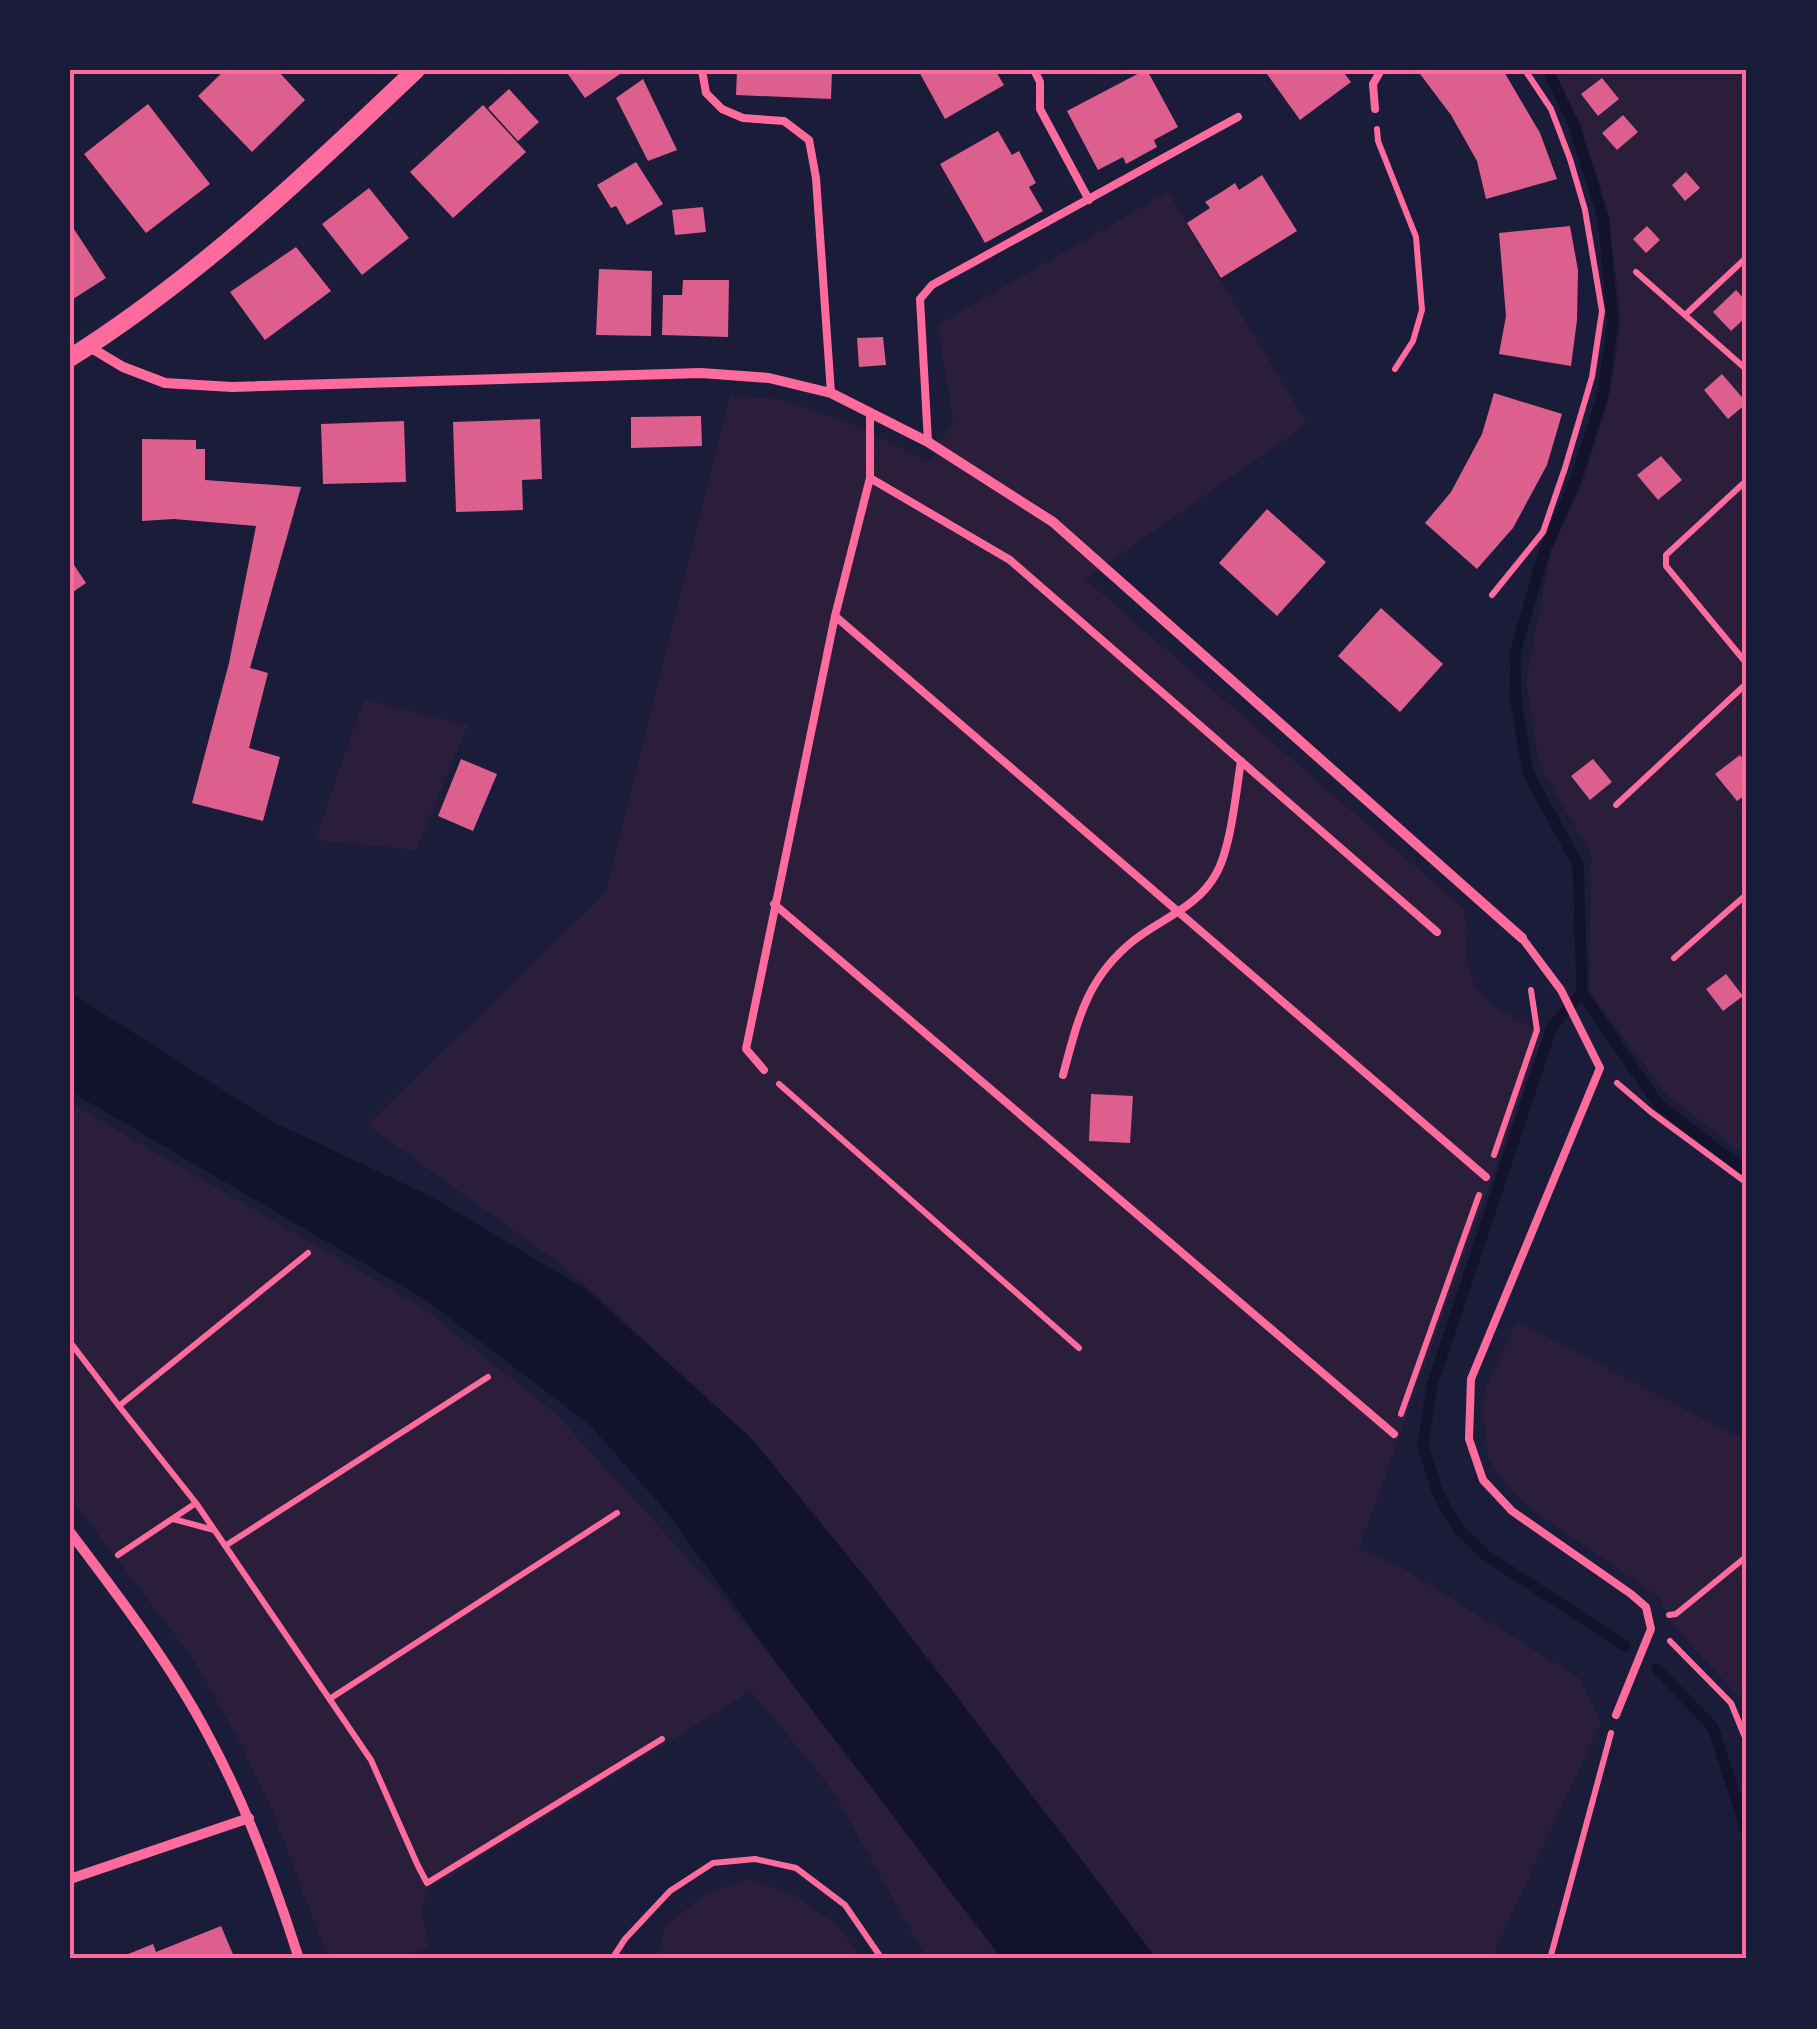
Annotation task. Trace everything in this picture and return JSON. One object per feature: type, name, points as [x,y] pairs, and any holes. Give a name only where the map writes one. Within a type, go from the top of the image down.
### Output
[{"type":"street","points":[[70,358],[214,254],[310,171],[416,70]]},
{"type":"street","points":[[88,346],[123,368],[165,384],[232,387],[701,373],[770,378],[831,393],[928,442],[1052,522],[1522,938]]},
{"type":"street","points":[[70,1532],[170,1670],[207,1734],[248,1818],[299,1959]]},
{"type":"street","points":[[70,1879],[248,1818]]},
{"type":"lane","points":[[702,70],[706,93],[722,110],[743,118],[784,121],[809,140],[816,178],[831,393]]},
{"type":"lane","points":[[1034,70],[1040,82],[1040,109],[1089,200]]},
{"type":"lane","points":[[1374,109],[1373,84],[1381,70]]},
{"type":"lane","points":[[928,442],[920,299],[932,285],[1238,117]]},
{"type":"lane","points":[[764,1070],[746,1049],[835,616],[870,478],[870,412]]},
{"type":"lane","points":[[870,478],[1010,560],[1437,932]]},
{"type":"lane","points":[[835,616],[1486,1178]]},
{"type":"lane","points":[[1063,1075],[1090,988],[1109,963],[1135,939],[1198,898],[1218,872],[1231,827],[1241,761]]},
{"type":"lane","points":[[774,904],[1394,1434]]},
{"type":"lane","points":[[1522,938],[1562,990],[1600,1068],[1471,1379],[1469,1439],[1483,1480],[1512,1511],[1646,1607],[1650,1629],[1616,1714]]},
{"type":"path","points":[[1492,595],[1543,532],[1592,376],[1602,312],[1585,210],[1570,159],[1551,109],[1525,70]]},
{"type":"path","points":[[1374,109],[1378,142],[1416,237],[1422,310],[1414,341],[1395,369]]},
{"type":"path","points":[[1685,315],[1747,257]]},
{"type":"path","points":[[1636,272],[1747,370]]},
{"type":"path","points":[[1747,480],[1666,555],[1666,566],[1747,664]]},
{"type":"path","points":[[1616,804],[1747,682]]},
{"type":"path","points":[[1674,958],[1747,894]]},
{"type":"path","points":[[1600,1068],[1747,1183]]},
{"type":"path","points":[[764,1070],[1079,1348]]},
{"type":"path","points":[[119,1406],[308,1253]]},
{"type":"path","points":[[70,1342],[196,1503],[331,1698],[371,1760],[428,1882],[662,1739]]},
{"type":"path","points":[[225,1546],[488,1377]]},
{"type":"path","points":[[121,1553],[196,1503]]},
{"type":"path","points":[[331,1698],[617,1513]]},
{"type":"path","points":[[172,1518],[214,1530]]},
{"type":"path","points":[[1648,1619],[1676,1614],[1747,1556]]},
{"type":"path","points":[[1648,1619],[1731,1702],[1747,1742]]},
{"type":"path","points":[[1550,1959],[1616,1714]]},
{"type":"path","points":[[612,1959],[624,1939],[670,1891],[713,1863],[755,1860],[796,1868],[845,1905],[882,1959]]},
{"type":"shaded area","points":[[1550,70],[1747,70],[1747,1157],[1665,1093],[1589,991],[1591,855],[1539,764],[1526,681],[1550,554],[1583,482],[1610,396],[1621,321],[1609,215],[1580,122]]},
{"type":"shaded area","points":[[1168,192],[1307,424],[1085,579],[1464,909],[1469,966],[1479,991],[1504,1013],[1544,1033],[1359,1549],[1399,1566],[1579,1678],[1601,1722],[1491,1959],[1157,1959],[869,1582],[752,1439],[566,1268],[367,1125],[606,892],[730,395],[785,400],[856,426],[929,462],[953,420],[938,325]]},
{"type":"shaded area","points":[[364,699],[468,725],[416,850],[315,840]]},
{"type":"shaded area","points":[[70,992],[271,1121],[430,1196],[588,1291],[752,1439],[869,1582],[1157,1959],[1002,1959],[666,1511],[589,1424],[426,1300],[70,1091]]},
{"type":"shaded area","points":[[70,1103],[422,1307],[555,1413],[717,1590],[1002,1959],[927,1959],[831,1788],[751,1691],[429,1889],[421,1909],[430,1948],[391,1959],[328,1959],[271,1807],[240,1742],[193,1659],[70,1497]]},
{"type":"shaded area","points":[[1517,1321],[1747,1442],[1747,1717],[1742,1700],[1670,1622],[1659,1597],[1531,1509],[1509,1488],[1488,1458],[1484,1391]]},
{"type":"shaded area","points":[[746,1879],[793,1894],[839,1927],[862,1959],[657,1959],[665,1927],[705,1894]]},
{"type":"building","points":[[225,70],[277,70],[305,100],[252,152],[198,96]]},
{"type":"building","points":[[565,70],[626,70],[585,98]]},
{"type":"building","points":[[737,70],[832,70],[831,99],[736,95]]},
{"type":"building","points":[[918,70],[995,70],[1004,85],[945,119]]},
{"type":"building","points":[[1145,70],[1178,127],[1154,140],[1157,147],[1126,164],[1123,157],[1098,170],[1067,111]]},
{"type":"building","points":[[1264,70],[1342,70],[1351,82],[1300,120]]},
{"type":"building","points":[[1417,70],[1503,70],[1540,133],[1557,179],[1486,199],[1477,161],[1451,115]]},
{"type":"building","points":[[1602,78],[1619,99],[1598,116],[1581,94]]},
{"type":"building","points":[[643,79],[677,150],[648,161],[616,98]]},
{"type":"building","points":[[509,89],[539,122],[518,141],[488,108]]},
{"type":"building","points":[[148,104],[210,184],[146,233],[84,154]]},
{"type":"building","points":[[483,105],[526,152],[453,218],[410,172]]},
{"type":"building","points":[[1623,115],[1638,132],[1617,150],[1602,133]]},
{"type":"building","points":[[998,131],[1012,155],[1019,151],[1036,183],[1029,187],[1043,211],[985,243],[940,164]]},
{"type":"building","points":[[636,162],[663,204],[627,225],[597,185]]},
{"type":"building","points":[[1686,172],[1700,188],[1685,201],[1672,185]]},
{"type":"building","points":[[1262,175],[1297,231],[1221,278],[1187,223],[1210,208],[1205,202],[1235,183],[1239,190]]},
{"type":"building","points":[[369,188],[409,238],[362,275],[322,224]]},
{"type":"building","points":[[703,207],[706,232],[675,235],[672,210]]},
{"type":"building","points":[[70,223],[106,278],[70,301]]},
{"type":"building","points":[[1570,226],[1578,270],[1571,366],[1499,354],[1506,316],[1499,233]]},
{"type":"building","points":[[1647,226],[1660,240],[1646,253],[1633,239]]},
{"type":"building","points":[[296,247],[331,291],[265,340],[230,292]]},
{"type":"building","points":[[599,269],[652,271],[651,336],[596,335]]},
{"type":"building","points":[[683,280],[729,280],[728,337],[662,335],[663,295],[682,295]]},
{"type":"building","points":[[1736,290],[1747,302],[1747,316],[1731,331],[1713,312]]},
{"type":"building","points":[[883,337],[886,365],[859,367],[857,338]]},
{"type":"building","points":[[1722,374],[1747,403],[1728,419],[1704,390]]},
{"type":"building","points":[[1494,393],[1562,414],[1547,465],[1513,528],[1477,569],[1425,523],[1451,492],[1482,434]]},
{"type":"building","points":[[701,416],[702,446],[631,448],[631,417]]},
{"type":"building","points":[[540,419],[542,479],[522,480],[523,510],[456,512],[453,422]]},
{"type":"building","points":[[404,421],[406,482],[323,484],[321,424]]},
{"type":"building","points":[[142,439],[196,440],[196,449],[205,449],[205,480],[301,487],[250,668],[268,673],[249,748],[280,757],[263,821],[192,803],[229,663],[256,526],[174,519],[142,521]]},
{"type":"building","points":[[1661,456],[1682,480],[1658,500],[1637,475]]},
{"type":"building","points":[[1267,509],[1326,562],[1277,616],[1219,563]]},
{"type":"building","points":[[70,559],[86,583],[70,594]]},
{"type":"building","points":[[1381,608],[1443,664],[1400,712],[1338,656]]},
{"type":"building","points":[[1740,755],[1747,764],[1747,794],[1737,801],[1715,774]]},
{"type":"building","points":[[461,759],[497,774],[473,831],[438,816]]},
{"type":"building","points":[[1593,759],[1612,782],[1590,800],[1571,776]]},
{"type":"building","points":[[1726,974],[1743,996],[1723,1011],[1706,989]]},
{"type":"building","points":[[1091,1094],[1133,1096],[1130,1143],[1089,1141]]},
{"type":"building","points":[[221,1926],[235,1959],[116,1959],[153,1944],[156,1952]]},
{"type":"waterway","points":[[1548,70],[1573,123],[1603,217],[1613,322],[1603,394],[1576,479],[1544,552],[1515,653],[1516,702],[1528,773],[1578,865],[1582,993],[1658,1104],[1747,1172]]},
{"type":"waterway","points":[[1582,993],[1552,1026],[1432,1385],[1423,1446],[1438,1494],[1459,1530],[1484,1554],[1625,1646]]},
{"type":"waterway","points":[[1657,1669],[1713,1727],[1747,1833]]}]
